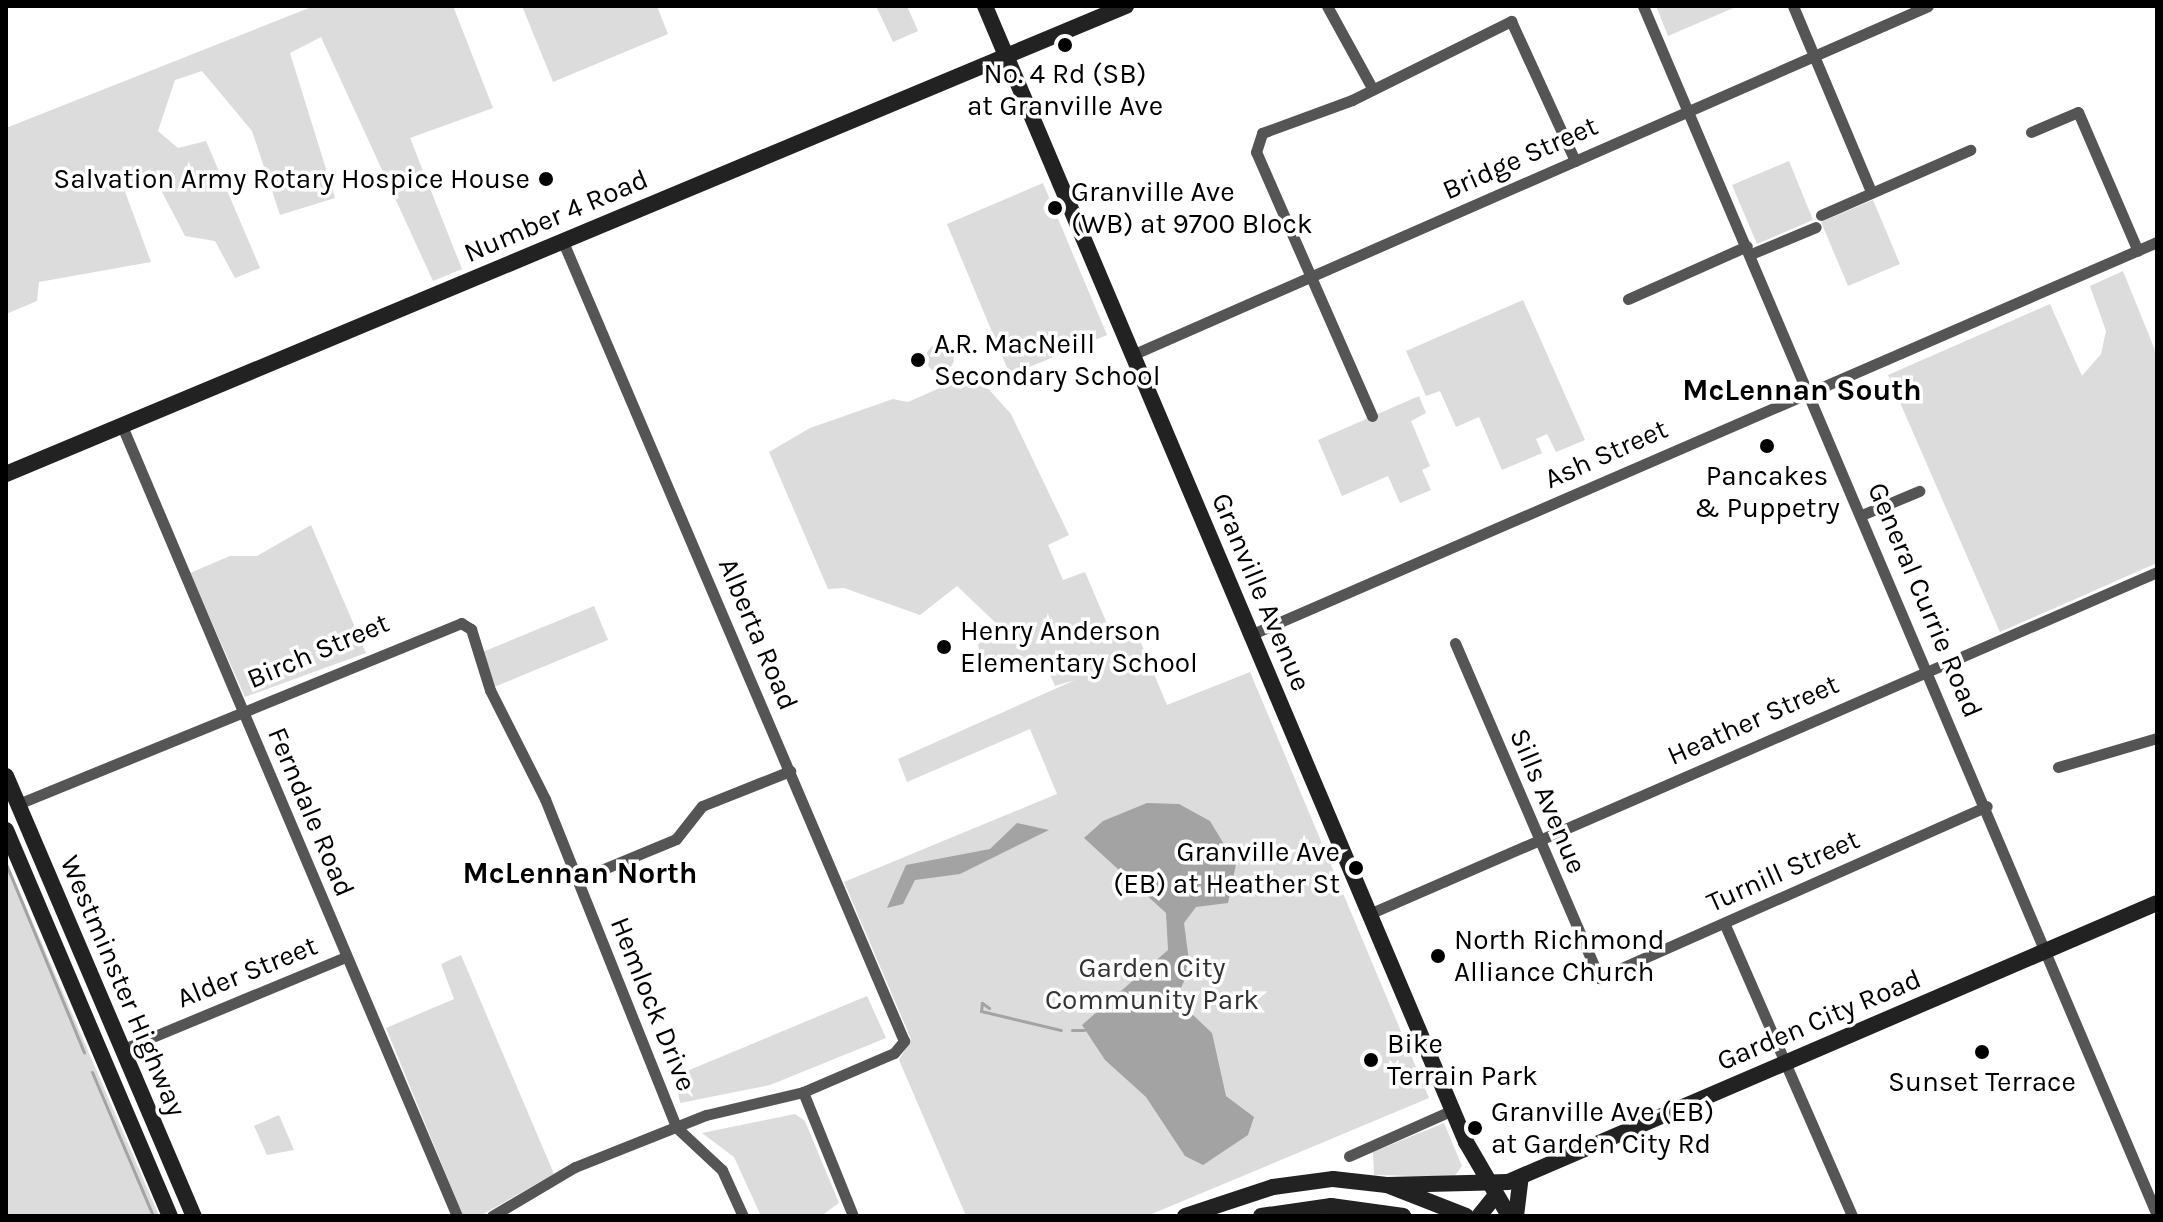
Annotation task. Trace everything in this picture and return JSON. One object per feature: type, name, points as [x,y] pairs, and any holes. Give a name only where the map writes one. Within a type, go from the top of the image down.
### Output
[{"type":"main road","name":"Granville Avenue","points":[[985,6],[1466,1142],[1509,1216]]},
{"type":"main road","name":"Number 4 Road","points":[[6,474],[1126,6]]},
{"type":"main road","name":"Westminster Highway","points":[[6,776],[194,1216]]},
{"type":"main road","name":"Westminster Highway","points":[[6,830],[170,1216]]},
{"type":"main road","name":"Garden City Road","points":[[1495,1188],[2157,903]]},
{"type":"main road","points":[[102,1057],[121,1050]]},
{"type":"main road","points":[[1456,1184],[1468,1167],[1466,1142]]},
{"type":"main road","points":[[1516,1216],[1521,1177]]},
{"type":"main road","points":[[1185,1216],[1306,1181],[1456,1184],[1495,1188]]},
{"type":"main road","points":[[1387,1185],[1466,1216]]},
{"type":"main road","points":[[1479,1216],[1495,1188]]},
{"type":"main road","points":[[1490,1216],[1495,1188]]},
{"type":"main road","points":[[1261,1216],[1331,1206],[1403,1216]]},
{"type":"street","points":[[1327,6],[1372,88]]},
{"type":"street","name":"General Currie Road","points":[[1643,6],[1864,514],[1927,670],[2049,950],[2157,1215]]},
{"type":"street","points":[[1793,6],[1871,192]]},
{"type":"street","name":"Bridge Street","points":[[1132,355],[1928,6]]},
{"type":"street","points":[[1372,416],[1310,275],[1256,140],[1372,88],[1484,32],[1516,23],[1575,161]]},
{"type":"street","points":[[2031,132],[2078,112],[2138,251]]},
{"type":"street","points":[[1821,215],[1970,150]]},
{"type":"street","points":[[1628,299],[1749,250],[1816,227]]},
{"type":"street","name":"Alberta Road","points":[[563,242],[790,771],[903,1046],[803,1092]]},
{"type":"street","name":"Ash Street","points":[[1250,635],[2157,242]]},
{"type":"street","name":"Ferndale Road","points":[[122,426],[457,1216]]},
{"type":"street","points":[[1864,514],[1919,491]]},
{"type":"street","name":"Heather Street","points":[[1369,914],[2157,572]]},
{"type":"street","name":"Birch Street","points":[[18,804],[194,728],[461,623]]},
{"type":"street","name":"Hemlock Drive","points":[[461,623],[471,629],[480,666],[577,880],[676,1127],[722,1170],[743,1216]]},
{"type":"street","name":"Sills Avenue","points":[[1455,643],[1599,978]]},
{"type":"street","points":[[2058,767],[2157,738]]},
{"type":"street","points":[[577,880],[676,839],[702,806],[790,771]]},
{"type":"street","name":"Turnill Street","points":[[1599,978],[1725,925],[1987,806]]},
{"type":"street","points":[[1725,925],[1789,1062],[1852,1216]]},
{"type":"street","name":"Alder Street","points":[[121,1050],[346,957]]},
{"type":"street","points":[[492,1216],[575,1167],[676,1127],[803,1092],[853,1216]]},
{"type":"street","points":[[1349,1156],[1453,1110]]},
{"type":"green space","points":[[314,6],[453,6],[493,108],[410,138],[462,269],[433,281],[321,37],[290,53],[335,198],[280,215],[252,131],[202,71],[175,80],[158,131],[178,148],[206,141],[260,268],[235,278],[215,241],[185,236],[150,169],[124,189],[151,262],[39,282],[37,301],[6,314],[6,128]]},
{"type":"green space","points":[[522,6],[657,6],[668,34],[553,82]]},
{"type":"green space","points":[[876,6],[907,6],[918,31],[893,42]]},
{"type":"green space","points":[[1656,6],[1738,6],[1668,36]]},
{"type":"green space","points":[[1789,161],[1813,220],[1757,244],[1732,185]]},
{"type":"green space","points":[[1043,183],[1107,335],[1010,375],[947,224]]},
{"type":"green space","points":[[1873,200],[1900,264],[1848,286],[1821,222]]},
{"type":"green space","points":[[2123,271],[2157,355],[2157,563],[2000,632],[1888,375],[2050,304],[2082,376],[2101,354],[2106,331],[2090,286]]},
{"type":"green space","points":[[1523,300],[1585,440],[1556,452],[1547,434],[1536,439],[1542,453],[1502,470],[1479,417],[1456,427],[1440,391],[1426,396],[1406,351]]},
{"type":"green space","points":[[940,344],[950,348],[954,358],[950,368],[940,372],[930,368],[926,358],[930,348]]},
{"type":"green space","name":"Garden City Community Park","points":[[974,373],[1011,414],[1069,535],[1048,545],[1063,580],[1085,572],[1114,640],[1136,631],[1167,705],[1250,672],[1429,1098],[1147,1216],[966,1216],[899,1060],[911,1039],[844,882],[1057,794],[1030,729],[907,782],[898,759],[1075,680],[1055,686],[1046,666],[1028,673],[1007,672],[1001,663],[982,670],[978,644],[1000,627],[957,586],[920,615],[844,588],[828,589],[769,452],[810,428],[893,399],[908,402]]},
{"type":"green space","points":[[1419,396],[1426,413],[1411,421],[1430,466],[1422,470],[1431,490],[1400,503],[1388,476],[1342,496],[1318,440]]},
{"type":"green space","points":[[311,525],[366,653],[245,697],[190,573],[230,556],[257,556]]},
{"type":"green space","points":[[594,606],[608,640],[494,687],[480,653]]},
{"type":"green space","points":[[6,860],[159,1216],[6,1216]]},
{"type":"green space","points":[[461,955],[554,1174],[480,1216],[463,1216],[386,1028],[454,999],[441,964]]},
{"type":"green space","points":[[867,996],[886,1038],[770,1085],[680,1103],[675,1076]]},
{"type":"green space","points":[[795,1114],[805,1121],[839,1203],[821,1216],[761,1216],[734,1157],[702,1133]]},
{"type":"green space","points":[[279,1115],[294,1150],[267,1155],[254,1126]]},
{"type":"green space","points":[[1444,1123],[1462,1166],[1454,1177],[1374,1175],[1373,1152]]},
{"type":"shaded area","points":[[1147,803],[1179,804],[1210,821],[1236,864],[1228,903],[1196,907],[1184,923],[1190,968],[1176,999],[1212,1033],[1226,1096],[1254,1117],[1248,1135],[1203,1165],[1185,1156],[1146,1097],[1105,1060],[1082,1025],[1168,950],[1166,913],[1084,838],[1103,821]]},
{"type":"shaded area","points":[[1017,823],[1049,830],[960,874],[915,880],[903,904],[887,908],[906,865],[990,849]]},
{"type":"waterway","points":[[6,864],[84,1052]]},
{"type":"waterway","points":[[989,1008],[982,1003],[981,1011],[1061,1030]]},
{"type":"waterway","points":[[1072,1030],[1084,1030]]},
{"type":"waterway","points":[[92,1072],[153,1216]]},
{"type":"place","name":"No. 4 Rd (SB) at Granville Ave","points":[[1065,45]]},
{"type":"place","name":"Salvation Army Rotary Hospice House","points":[[546,179]]},
{"type":"place","name":"Granville Ave (WB) at 9700 Block","points":[[1055,208]]},
{"type":"place","name":"A.R. MacNeill Secondary School","points":[[918,360]]},
{"type":"place","name":"Pancakes & Puppetry","points":[[1767,446]]},
{"type":"place","name":"Henry Anderson Elementary School","points":[[944,647]]},
{"type":"place","name":"Granville Ave (EB) at Heather St","points":[[1356,868]]},
{"type":"place","name":"North Richmond Alliance Church","points":[[1438,956]]},
{"type":"place","name":"Sunset Terrace","points":[[1982,1052]]},
{"type":"place","name":"Bike Terrain Park","points":[[1371,1060]]},
{"type":"place","name":"Granville Ave (EB) at Garden City Rd","points":[[1475,1128]]},
{"type":"district","name":"McLennan South","points":[[1802,390]]},
{"type":"district","name":"McLennan North","points":[[580,873]]}]
